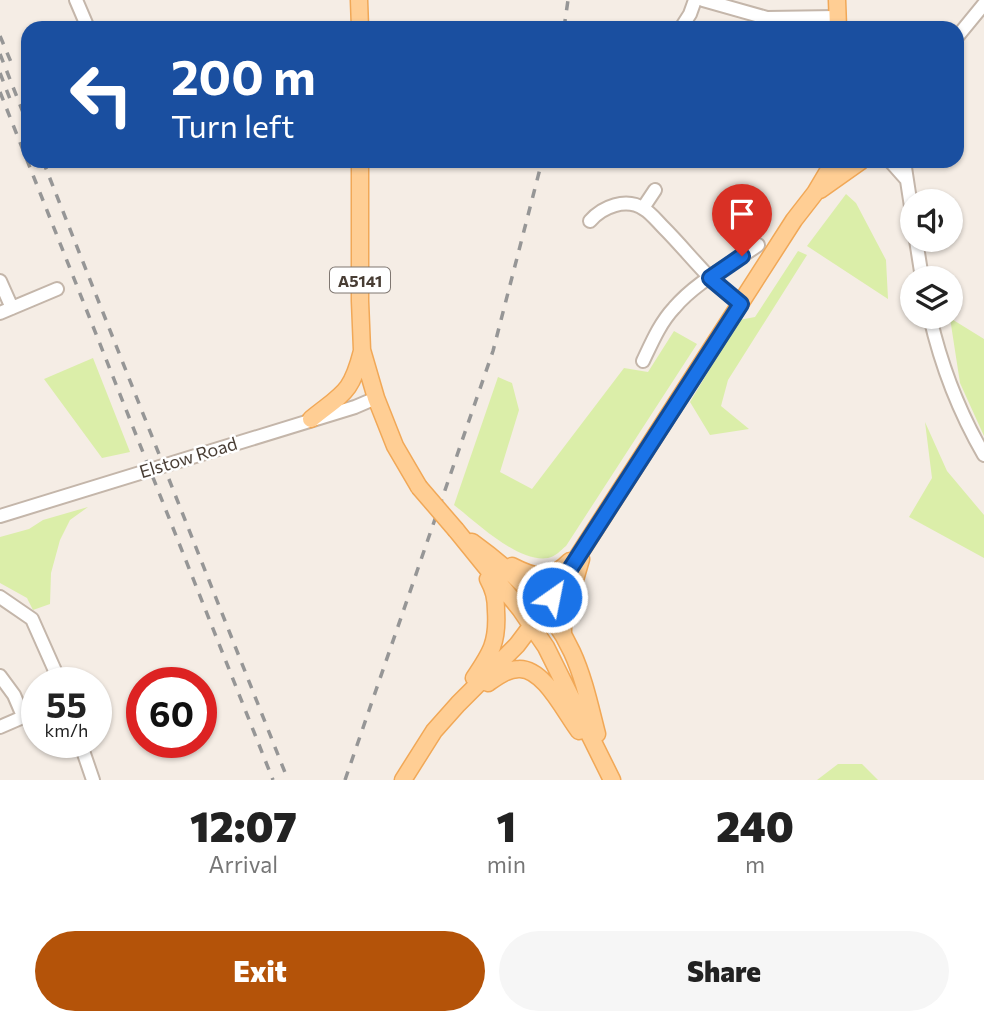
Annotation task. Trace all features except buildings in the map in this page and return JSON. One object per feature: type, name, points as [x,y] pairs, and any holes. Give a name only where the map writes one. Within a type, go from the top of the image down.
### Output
[{"type":"main road","points":[[359,0],[360,21]]},
{"type":"main road","points":[[837,0],[838,21]]},
{"type":"main road","name":"A5141","points":[[360,168],[359,301],[362,350],[376,398],[395,446],[419,487],[532,625],[550,654],[612,780]]},
{"type":"main road","points":[[403,780],[429,737],[511,652],[544,609],[830,168]]},
{"type":"main road","points":[[816,193],[851,168]]},
{"type":"main road","points":[[311,419],[342,396],[355,375],[362,350]]},
{"type":"main road","points":[[456,530],[527,588],[563,634],[579,670],[603,761]]},
{"type":"main road","points":[[456,530],[492,586],[496,596],[498,627],[490,653],[458,704]]},
{"type":"main road","points":[[487,553],[535,577],[556,574],[584,547]]},
{"type":"main road","points":[[563,634],[563,621],[584,547]]},
{"type":"main road","points":[[458,704],[507,672],[520,668],[527,670],[543,680],[603,761]]},
{"type":"street","points":[[76,0],[85,21]]},
{"type":"street","points":[[686,21],[695,0]]},
{"type":"street","points":[[702,0],[761,21]]},
{"type":"street","points":[[964,28],[984,4]]},
{"type":"street","points":[[896,168],[906,179]]},
{"type":"street","points":[[905,168],[908,189]]},
{"type":"street","points":[[643,208],[655,190]]},
{"type":"street","points":[[590,221],[598,211],[610,206],[623,204],[643,208],[689,253],[710,278],[741,304]]},
{"type":"street","points":[[643,361],[656,334],[689,292],[758,245]]},
{"type":"street","points":[[0,281],[6,311],[57,289]]},
{"type":"street","points":[[933,329],[948,379],[984,455]]},
{"type":"street","name":"Elstow Road","points":[[0,516],[355,407],[376,398]]},
{"type":"street","points":[[0,597],[32,619],[53,667]]},
{"type":"street","points":[[0,676],[14,695],[21,711]]},
{"type":"street","points":[[0,727],[21,717]]},
{"type":"street","points":[[85,758],[93,780]]},
{"type":"green space","points":[[846,194],[856,203],[886,260],[888,299],[807,246]]},
{"type":"green space","points":[[798,251],[807,255],[728,380],[721,406],[749,429],[710,435],[690,402],[739,320],[755,317]]},
{"type":"green space","points":[[963,326],[984,339],[984,436],[960,383],[952,329],[963,329]]},
{"type":"green space","points":[[674,331],[697,344],[566,546],[558,553],[548,558],[536,558],[511,548],[454,505],[498,377],[512,383],[519,410],[500,472],[532,489],[624,368],[648,372]]},
{"type":"green space","points":[[93,358],[130,452],[102,458],[44,379]]},
{"type":"green space","points":[[925,422],[947,471],[984,515],[984,558],[909,517],[932,478]]},
{"type":"green space","points":[[88,507],[70,520],[60,540],[51,573],[50,604],[33,610],[27,598],[0,583],[0,537],[29,529],[43,520]]},
{"type":"green space","points":[[838,764],[862,764],[878,780],[817,780]]},
{"type":"railway","points":[[565,21],[568,0]]},
{"type":"railway","points":[[0,36],[11,62]]},
{"type":"railway","points":[[0,54],[21,107]]},
{"type":"railway","points":[[0,73],[10,99]]},
{"type":"railway","points":[[0,92],[21,145]]},
{"type":"railway","points":[[30,168],[273,780]]},
{"type":"railway","points":[[46,168],[288,780]]},
{"type":"railway","points":[[345,780],[493,351],[540,168]]},
{"type":"route","points":[[552,597],[741,304],[710,278],[742,256]]}]
